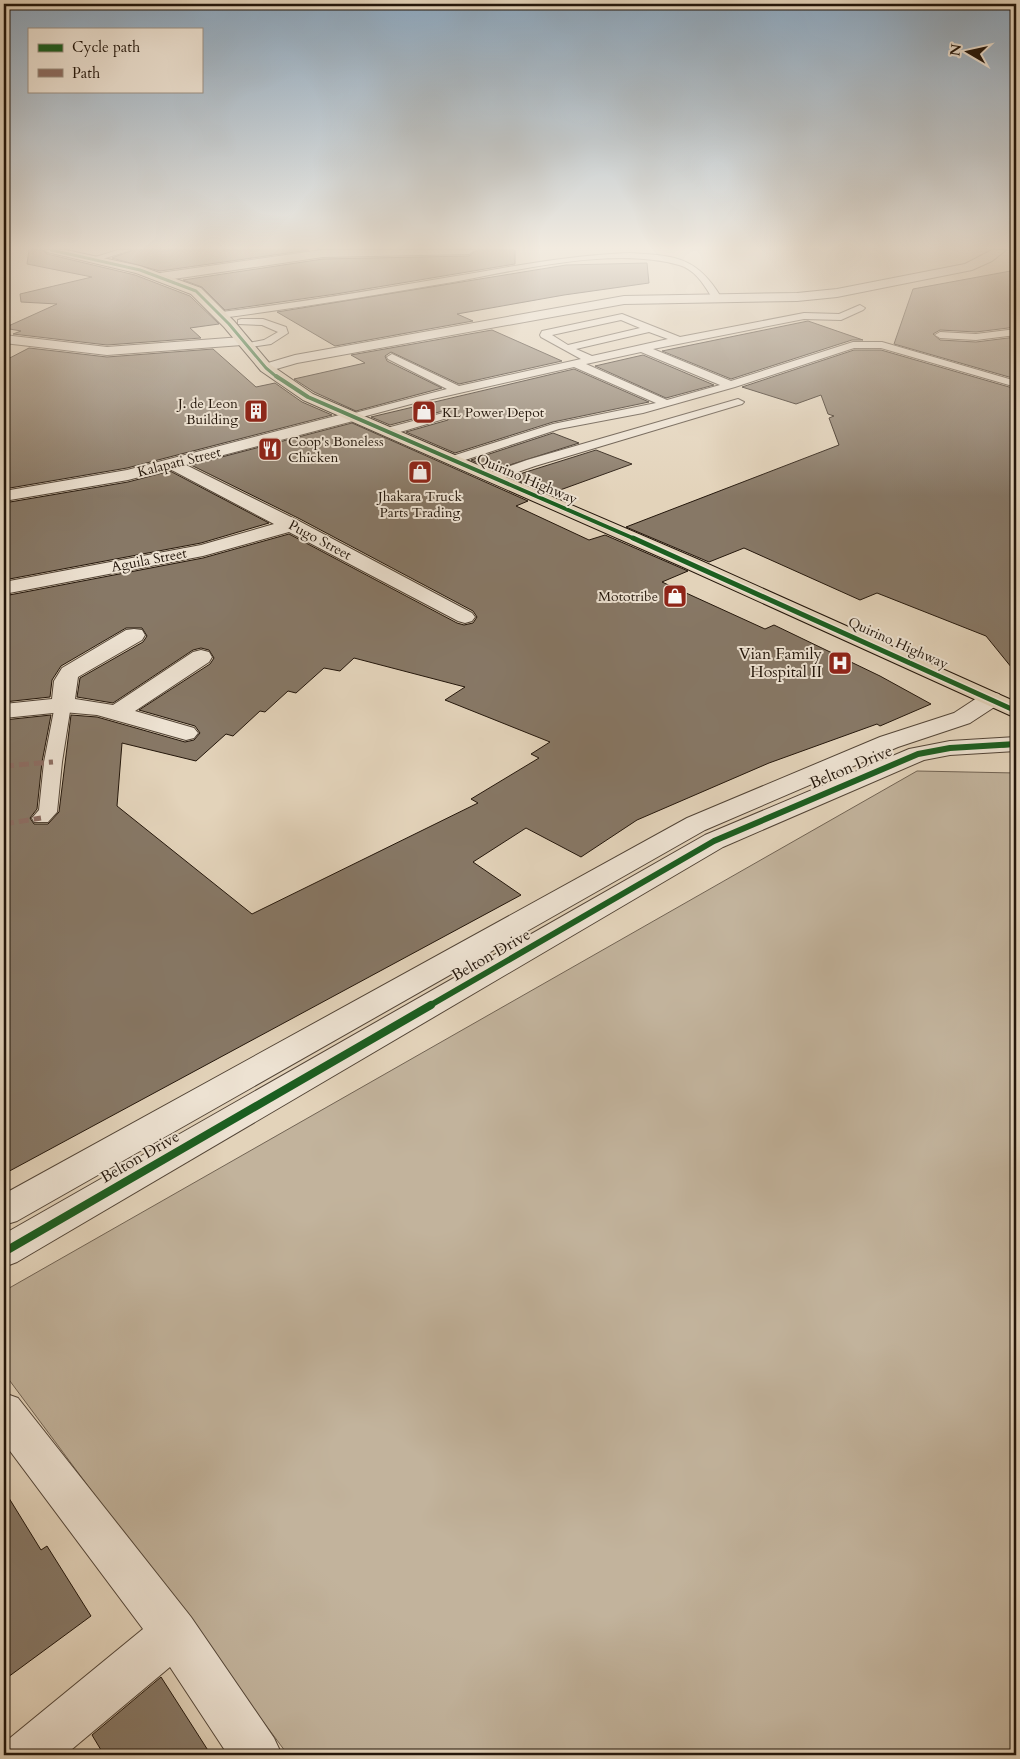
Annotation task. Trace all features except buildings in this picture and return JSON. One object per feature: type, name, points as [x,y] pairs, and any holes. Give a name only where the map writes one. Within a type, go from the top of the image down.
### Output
[{"type":"main road","name":"Quirino Highway","points":[[235,332],[266,368],[280,380],[308,397],[690,562],[1016,711]]},
{"type":"street","points":[[4,339],[107,351],[248,347],[287,352],[398,332]]},
{"type":"street","points":[[266,368],[295,360],[447,332]]},
{"type":"street","name":"Kalapati Street","points":[[4,496],[128,475],[351,417]]},
{"type":"street","name":"Pugo Street","points":[[174,464],[292,524],[465,617]]},
{"type":"street","name":"Aguila Street","points":[[4,588],[203,550],[292,524]]},
{"type":"street","points":[[63,706],[65,681],[70,673],[134,636]]},
{"type":"street","points":[[118,712],[201,657]]},
{"type":"street","name":"Belton Drive","points":[[4,1252],[635,872],[696,824],[897,740],[962,718],[991,699]]},
{"type":"street","points":[[4,711],[63,706],[99,708],[186,733]]},
{"type":"street","points":[[945,725],[978,747]]},
{"type":"street","name":"Belton Drive","points":[[897,740],[918,754]]},
{"type":"street","name":"Belton Drive","points":[[4,1211],[635,872],[714,841],[918,754],[1016,744]]},
{"type":"street","points":[[4,1411],[175,1633],[257,1755]]},
{"type":"street","points":[[27,1755],[175,1633]]},
{"type":"lane","points":[[248,347],[278,338],[283,332]]},
{"type":"lane","points":[[551,332],[545,335],[591,360]]},
{"type":"lane","points":[[566,348],[637,332]]},
{"type":"lane","points":[[658,332],[679,340]]},
{"type":"lane","points":[[351,417],[458,390],[720,332]]},
{"type":"lane","points":[[940,335],[976,337],[1015,332]]},
{"type":"lane","points":[[612,338],[731,386]]},
{"type":"lane","points":[[453,460],[557,426],[666,403],[731,386],[844,346],[862,344],[882,345],[1016,384]]},
{"type":"lane","points":[[392,357],[458,390]]},
{"type":"lane","points":[[577,364],[666,403]]},
{"type":"lane","points":[[491,477],[531,463],[738,402]]},
{"type":"lane","points":[[387,432],[443,416]]},
{"type":"lane","points":[[41,818],[48,812],[53,762],[63,706]]},
{"type":"shaded area","points":[[917,771],[1016,773],[1016,1755],[288,1755],[4,1373],[4,1291]]},
{"type":"marked path","points":[[4,766],[53,762]]},
{"type":"marked path","points":[[4,824],[41,818]]},
{"type":"cycle path","points":[[236,332],[266,368],[308,397],[690,563],[1016,711]]},
{"type":"cycle path","points":[[4,1252],[714,841],[918,754],[950,748],[1016,744]]},
{"type":"place","name":"J. de Leon Building","points":[[256,411]]},
{"type":"place","name":"KL Power Depot","points":[[424,412]]},
{"type":"place","name":"Coop's Boneless Chicken","points":[[270,449]]},
{"type":"place","name":"Jhakara Truck Parts Trading","points":[[420,472]]},
{"type":"place","name":"Mototribe","points":[[675,596]]},
{"type":"place","name":"Vian Family Hospital II","points":[[840,663]]}]
